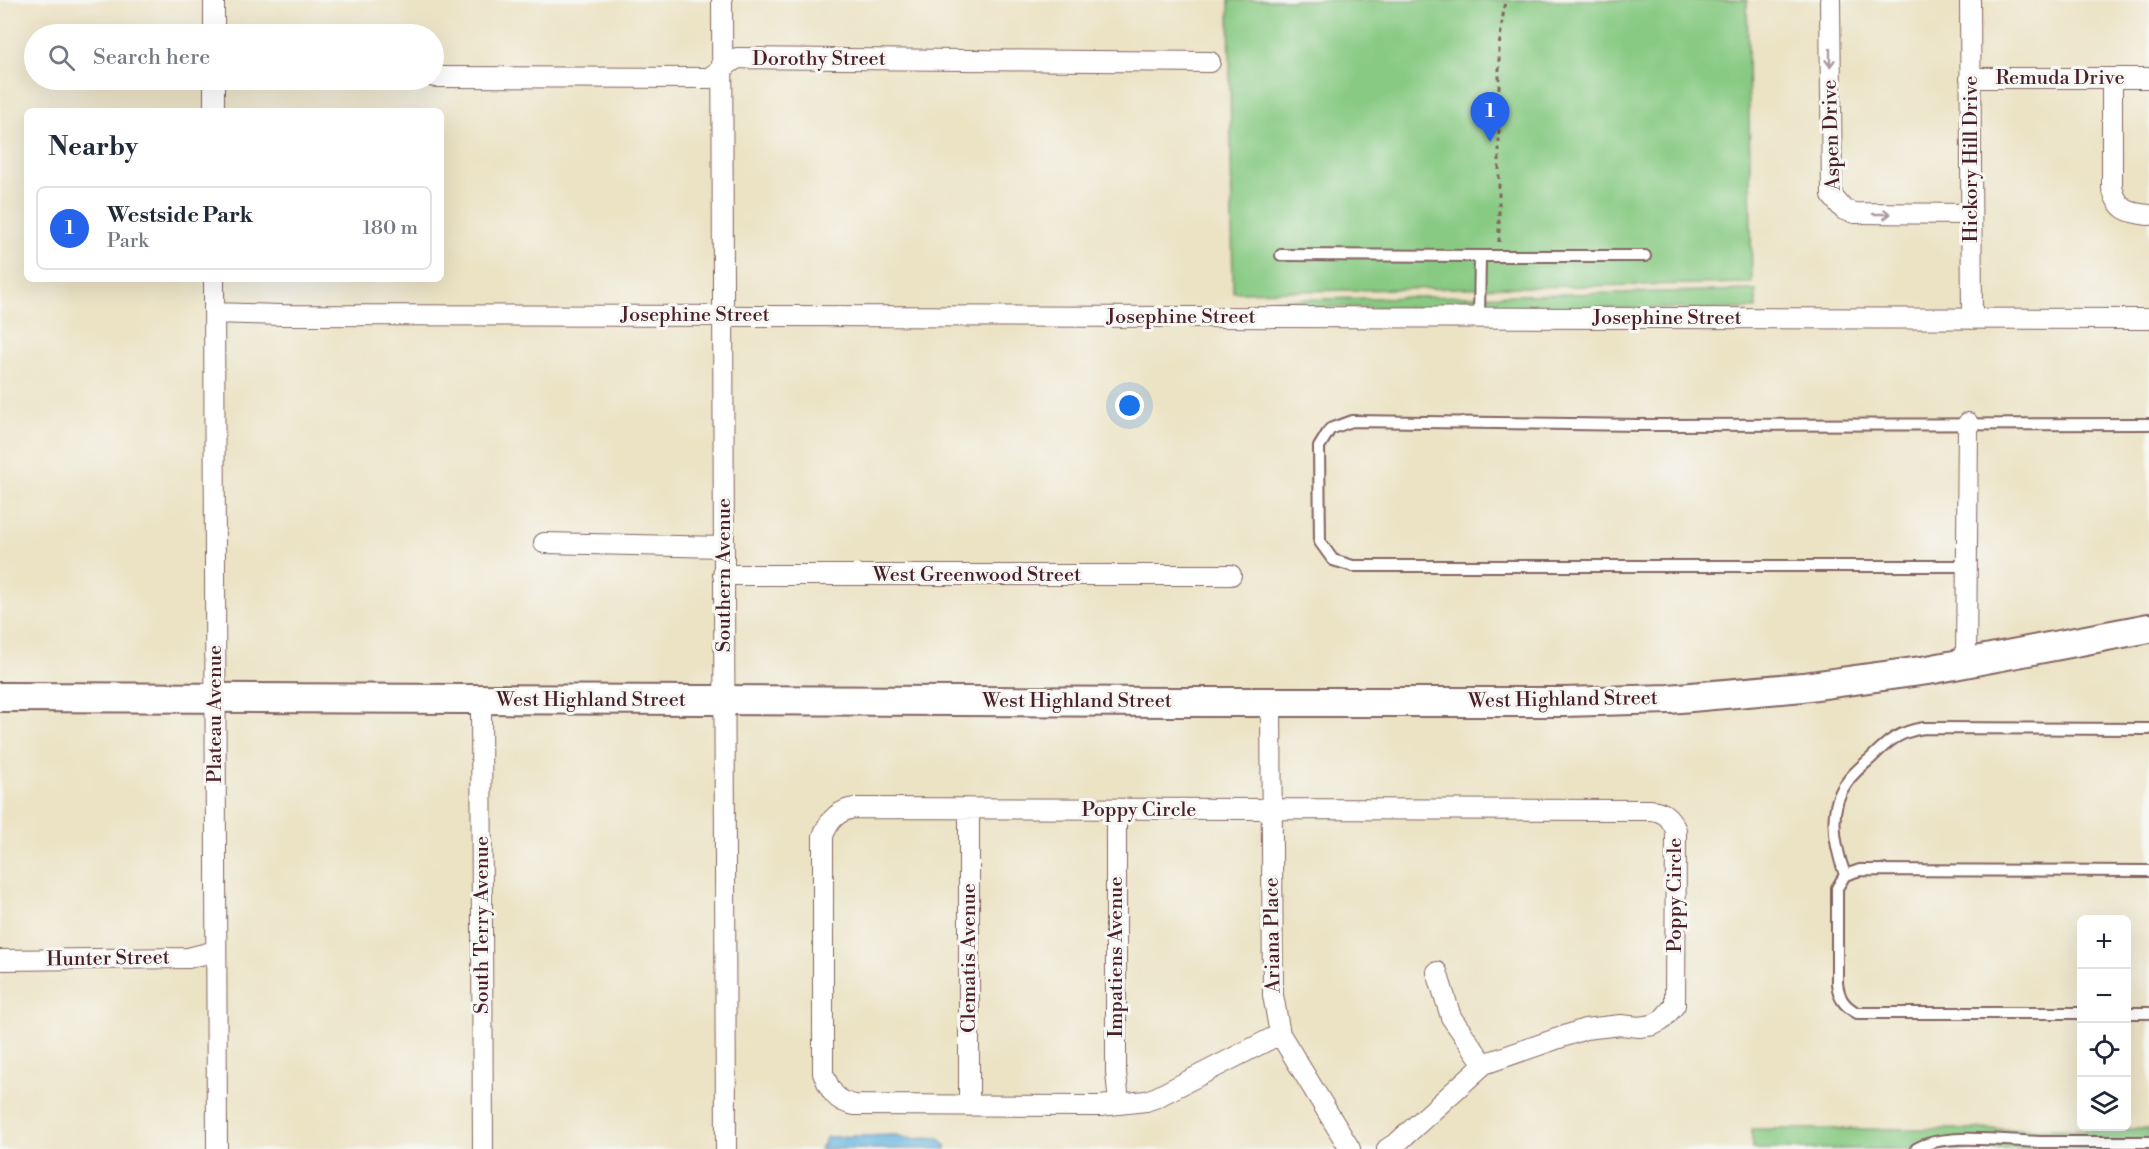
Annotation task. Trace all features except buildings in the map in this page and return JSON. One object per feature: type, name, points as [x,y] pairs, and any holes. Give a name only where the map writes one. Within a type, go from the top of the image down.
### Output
[{"type":"street","points":[[214,0],[214,24]]},
{"type":"street","name":"Southern Avenue","points":[[722,0],[726,1149]]},
{"type":"street","name":"Aspen Drive","points":[[1830,0],[1832,196],[1844,210],[1855,213],[1971,214]]},
{"type":"street","name":"Hickory Hill Drive","points":[[1970,0],[1972,319]]},
{"type":"street","name":"Dorothy Street","points":[[444,76],[709,78],[737,58],[1210,62]]},
{"type":"street","name":"Remuda Drive","points":[[1970,78],[2149,78]]},
{"type":"street","points":[[2112,78],[2112,188],[2115,199],[2122,208],[2134,214],[2149,215]]},
{"type":"street","points":[[214,90],[214,108]]},
{"type":"street","name":"Plateau Avenue","points":[[214,282],[217,1149]]},
{"type":"street","name":"Josephine Street","points":[[214,313],[2149,319]]},
{"type":"street","points":[[1966,662],[1968,423]]},
{"type":"street","points":[[544,543],[723,547]]},
{"type":"street","name":"West Greenwood Street","points":[[723,575],[1231,574]]},
{"type":"street","name":"West Highland Street","points":[[0,697],[1271,702],[1563,702],[1669,699],[1803,687],[1928,670],[2149,628]]},
{"type":"street","name":"South Terry Avenue","points":[[482,700],[483,1149]]},
{"type":"street","name":"Ariana Place","points":[[1271,702],[1273,995],[1280,1034],[1350,1149]]},
{"type":"street","name":"Clematis Avenue","points":[[969,809],[969,1106]]},
{"type":"street","name":"Impatiens Avenue","points":[[1116,809],[1116,1072],[1119,1104]]},
{"type":"street","name":"Poppy Circle","points":[[1280,1034],[1146,1101],[1100,1106],[969,1106],[855,1105],[837,1099],[831,1092],[823,1073],[823,836],[826,825],[844,810],[1650,810],[1666,814],[1672,820],[1676,830],[1675,1005],[1670,1013],[1653,1025],[1612,1025],[1585,1029],[1484,1064],[1398,1142],[1387,1149]]},
{"type":"street","name":"Hunter Street","points":[[0,960],[188,958],[216,951]]},
{"type":"street","points":[[1437,972],[1451,1017],[1484,1064]]},
{"type":"lane","points":[[1281,255],[1645,256]]},
{"type":"lane","points":[[1479,318],[1480,256]]},
{"type":"lane","points":[[1967,566],[1353,566],[1334,560],[1320,542],[1318,447],[1330,429],[1352,421],[1640,425],[2149,424]]},
{"type":"lane","points":[[1845,875],[1837,855],[1835,838],[1835,814],[1839,796],[1846,783],[1894,737],[1911,730],[1924,728],[2149,729]]},
{"type":"lane","points":[[2077,1013],[1857,1012],[1846,1006],[1839,995],[1837,983],[1837,888],[1845,875],[1860,870],[2149,872]]},
{"type":"lane","points":[[2131,1013],[2149,1013]]},
{"type":"lane","points":[[1916,1149],[1922,1145],[1953,1138],[2040,1142],[2149,1142]]},
{"type":"path","points":[[1499,256],[1499,47],[1505,0]]},
{"type":"green space","points":[[1229,0],[1747,0],[1752,283],[1233,292]]},
{"type":"green space","points":[[1756,290],[1756,309],[1271,307],[1271,300]]},
{"type":"green space","points":[[1752,1129],[2131,1131],[2131,1129],[2149,1129],[2149,1149],[1752,1149]]},
{"type":"water","points":[[896,1135],[910,1139],[939,1138],[946,1149],[820,1149],[827,1137]]},
{"type":"place","name":"Westside Park","points":[[1490,142]]}]
